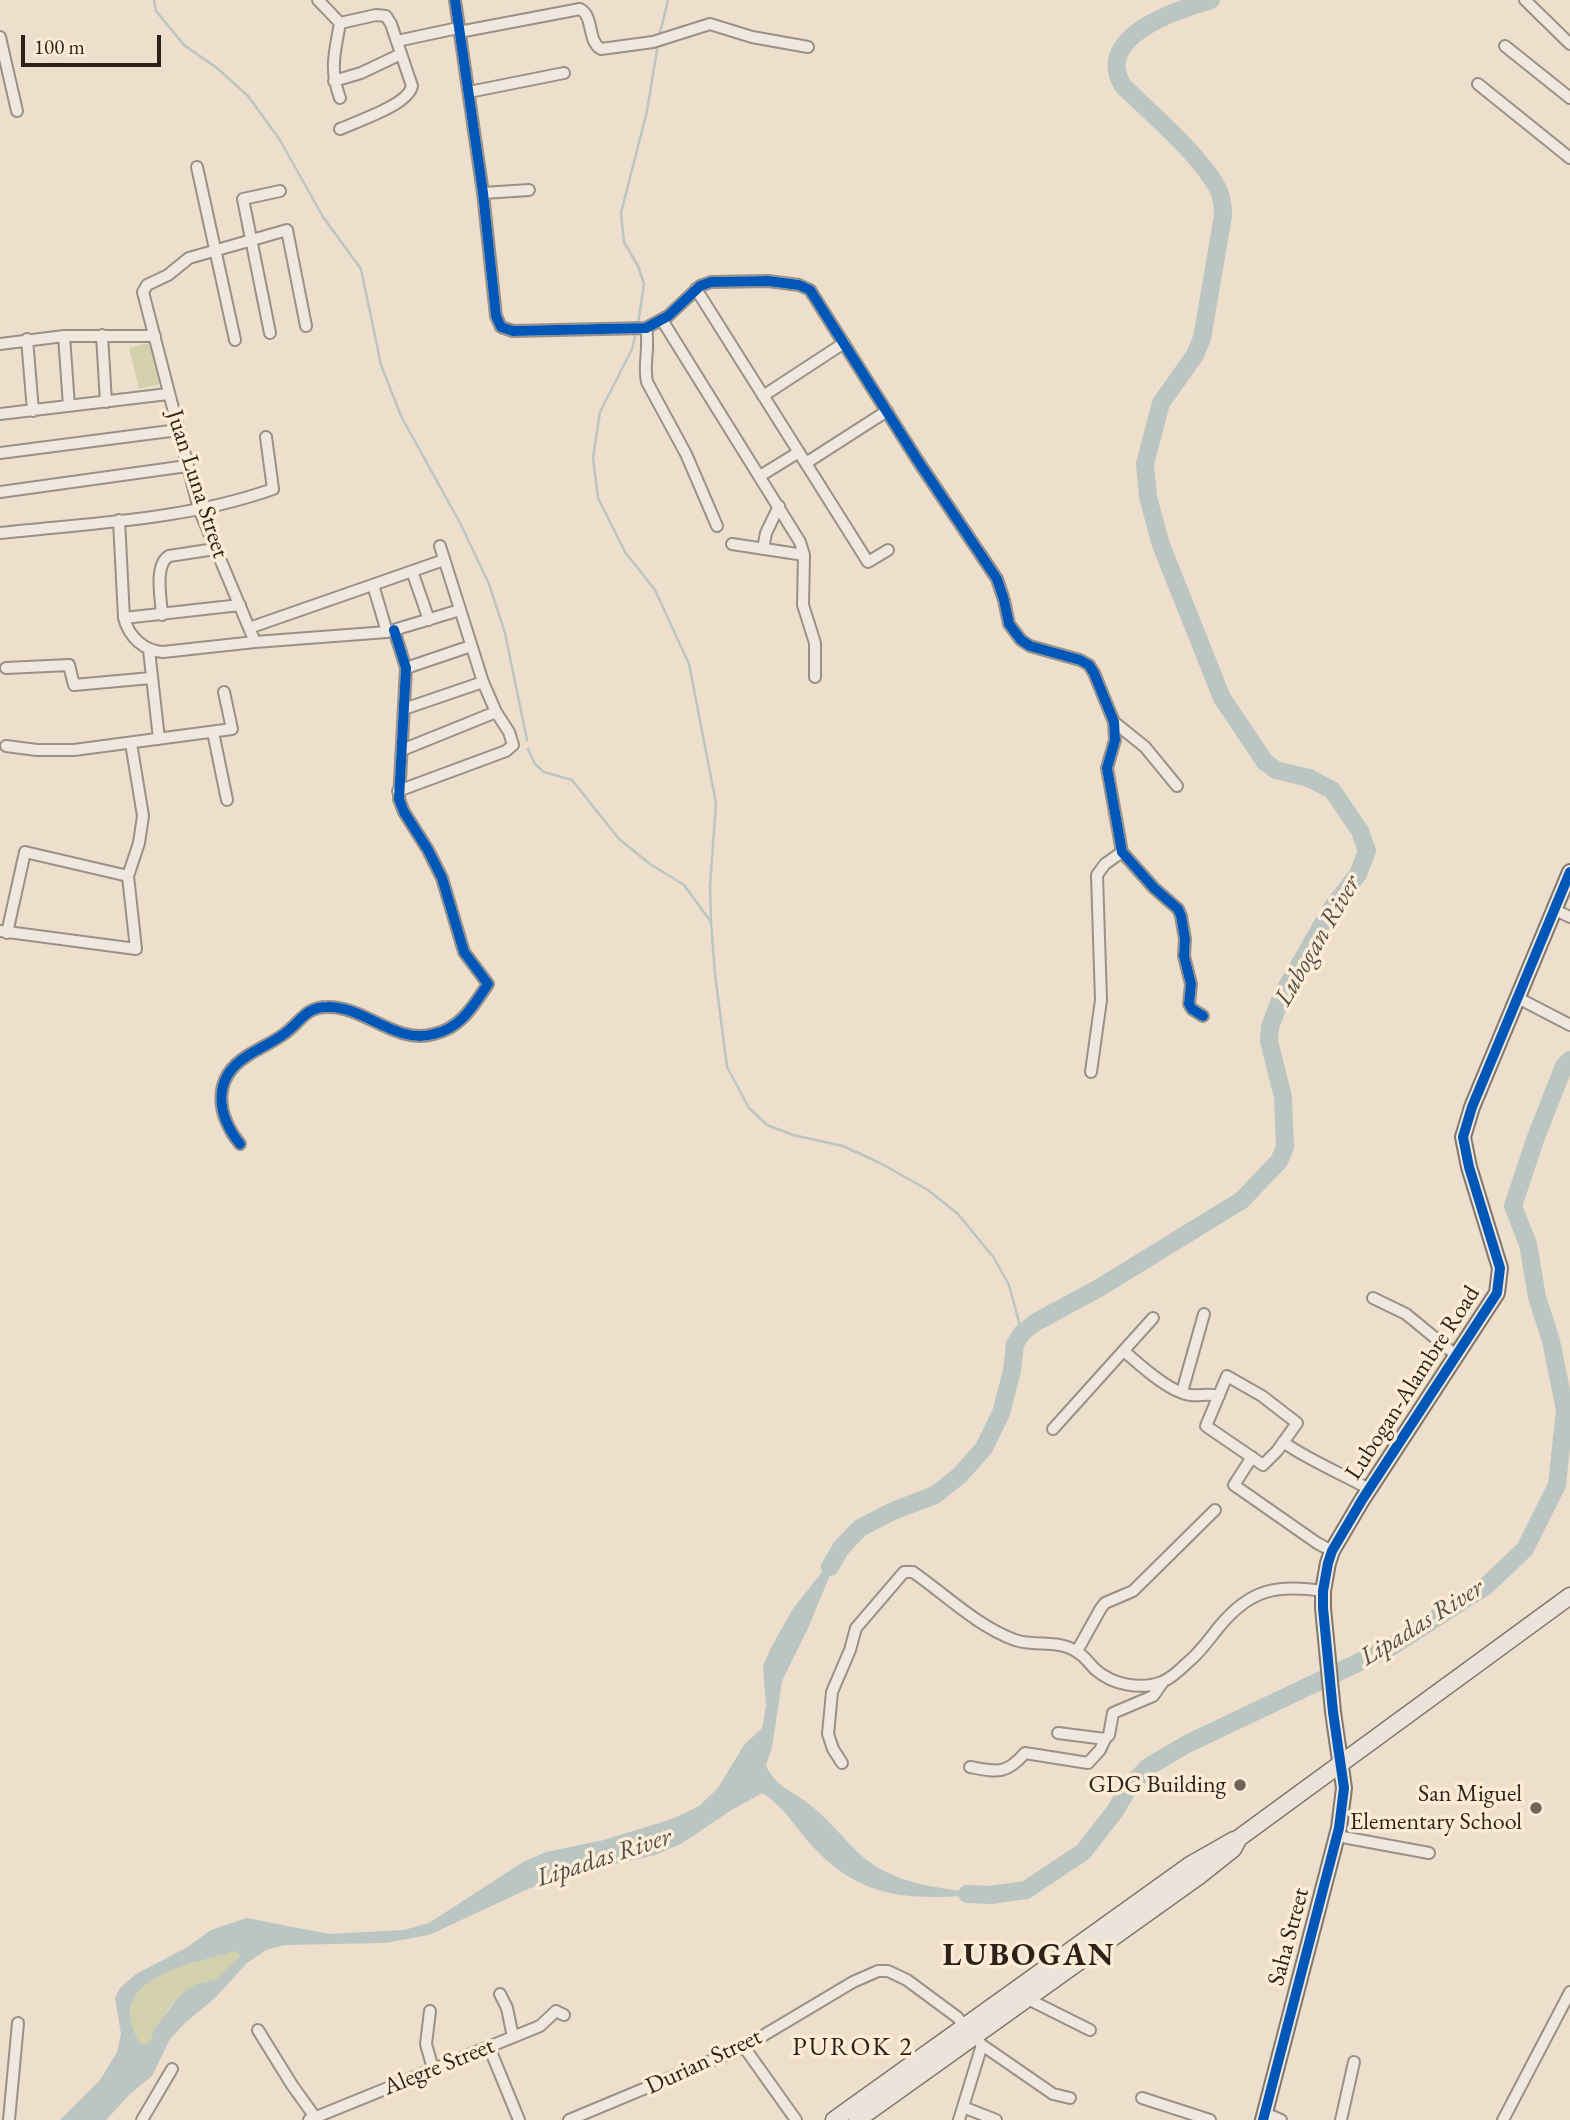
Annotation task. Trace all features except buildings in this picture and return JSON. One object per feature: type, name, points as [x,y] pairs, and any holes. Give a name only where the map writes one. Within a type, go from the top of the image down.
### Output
[{"type":"main road","points":[[834,2120],[974,2035],[1191,1865],[1228,1841],[1239,1838],[1570,1596]]},
{"type":"main road","points":[[857,2120],[1199,1876],[1233,1849],[1239,1838]]},
{"type":"street","points":[[318,0],[340,23]]},
{"type":"street","points":[[455,0],[483,193],[496,316],[501,327],[513,331],[646,328],[662,320],[705,283],[720,281],[768,281],[799,285],[810,290],[997,579],[1014,634],[1030,646],[1071,656],[1089,665],[1094,673],[1114,722],[1115,740],[1107,768],[1122,852],[1154,888],[1178,909],[1191,985],[1189,1004],[1203,1016]]},
{"type":"street","points":[[1525,0],[1570,44]]},
{"type":"street","points":[[397,41],[580,9],[586,13],[595,44],[601,49],[653,42],[710,24],[752,37],[808,47]]},
{"type":"street","points":[[340,23],[376,15],[386,16],[412,86],[408,95],[398,103],[340,129]]},
{"type":"street","points":[[340,23],[332,63],[340,98]]},
{"type":"street","points":[[0,37],[6,87],[17,111]]},
{"type":"street","points":[[1505,46],[1570,98]]},
{"type":"street","points":[[334,81],[361,73],[401,54]]},
{"type":"street","points":[[469,92],[564,73]]},
{"type":"street","points":[[1478,84],[1570,158]]},
{"type":"street","points":[[197,167],[235,340]]},
{"type":"street","points":[[483,193],[529,190]]},
{"type":"street","points":[[270,333],[243,199],[280,191]]},
{"type":"street","points":[[215,251],[287,230],[306,326]]},
{"type":"street","name":"Juan Luna Street","points":[[215,251],[189,258],[168,275],[147,285],[143,292],[199,509],[255,642]]},
{"type":"street","points":[[696,289],[868,562],[888,550]]},
{"type":"street","points":[[662,320],[800,542],[804,555],[803,605],[814,636],[815,677]]},
{"type":"street","points":[[646,328],[649,347],[645,373],[650,390],[686,454],[717,526]]},
{"type":"street","points":[[102,335],[106,402]]},
{"type":"street","points":[[0,344],[64,336],[155,336]]},
{"type":"street","points":[[64,336],[68,406]]},
{"type":"street","points":[[27,340],[33,411]]},
{"type":"street","points":[[763,396],[844,343]]},
{"type":"street","points":[[0,414],[168,394]]},
{"type":"street","points":[[806,463],[887,411]]},
{"type":"street","points":[[0,453],[178,430]]},
{"type":"street","points":[[0,533],[199,509],[238,501],[273,489],[266,437]]},
{"type":"street","points":[[760,475],[799,452]]},
{"type":"street","points":[[0,492],[187,466]]},
{"type":"street","points":[[763,549],[766,533],[779,506]]},
{"type":"street","points":[[118,520],[124,618],[130,632],[149,650],[163,652],[391,631],[460,610]]},
{"type":"street","points":[[732,544],[804,555]]},
{"type":"street","points":[[398,791],[510,748],[512,739],[496,712],[484,682],[440,546]]},
{"type":"street","points":[[162,615],[160,568],[163,560],[169,556],[215,549]]},
{"type":"street","points":[[249,628],[444,560]]},
{"type":"street","points":[[412,572],[429,620]]},
{"type":"street","points":[[240,1144],[229,1130],[222,1114],[220,1101],[224,1083],[232,1069],[245,1057],[287,1032],[304,1013],[324,1007],[344,1008],[397,1031],[417,1036],[433,1035],[446,1030],[464,1017],[488,984],[464,952],[442,878],[404,812],[398,791],[406,668],[373,585]]},
{"type":"street","points":[[124,618],[240,606]]},
{"type":"street","points":[[406,668],[471,646]]},
{"type":"street","points":[[149,650],[159,739]]},
{"type":"street","points":[[6,668],[69,665],[74,685],[151,678]]},
{"type":"street","points":[[404,709],[484,682]]},
{"type":"street","points":[[6,746],[57,751],[232,729],[225,692]]},
{"type":"street","points":[[402,750],[496,712]]},
{"type":"street","points":[[1114,722],[1146,747],[1177,786]]},
{"type":"street","points":[[213,732],[227,800]]},
{"type":"street","points":[[128,876],[25,852],[4,932],[136,949],[128,876],[142,830],[141,799],[131,743]]},
{"type":"street","points":[[1091,1072],[1101,1000],[1097,875],[1105,864],[1122,852]]},
{"type":"street","name":"Lubogan-Alambre Road","points":[[1341,1764],[1327,1650],[1323,1591],[1325,1576],[1332,1551],[1369,1489],[1492,1305],[1500,1280],[1500,1268],[1469,1167],[1463,1137],[1472,1107],[1569,877]]},
{"type":"street","points":[[1555,910],[1570,917]]},
{"type":"street","points":[[1518,998],[1570,1025]]},
{"type":"street","points":[[1373,1297],[1406,1314],[1457,1356]]},
{"type":"street","points":[[1182,1392],[1204,1314]]},
{"type":"street","points":[[1053,1429],[1153,1318]]},
{"type":"street","points":[[1124,1351],[1151,1373],[1182,1392],[1219,1396]]},
{"type":"street","points":[[1227,1376],[1278,1407],[1297,1423],[1263,1465],[1206,1426],[1219,1396],[1227,1376]]},
{"type":"street","points":[[1283,1443],[1369,1489]]},
{"type":"street","points":[[1252,1457],[1234,1485],[1332,1551]]},
{"type":"street","points":[[1077,1651],[1105,1603],[1133,1591],[1215,1510]]},
{"type":"street","points":[[842,1763],[828,1734],[832,1692],[850,1650],[856,1628],[904,1572],[913,1572],[983,1624],[1002,1634],[1031,1644],[1059,1644],[1077,1651],[1112,1681],[1144,1686],[1163,1682]]},
{"type":"street","points":[[970,1767],[999,1772],[1015,1765],[1025,1754],[1088,1763],[1109,1735],[1112,1713],[1153,1696],[1163,1682],[1194,1658],[1235,1611],[1260,1594],[1284,1587],[1323,1591]]},
{"type":"street","points":[[1058,1733],[1105,1739]]},
{"type":"street","name":"Saha Street","points":[[1264,2117],[1337,1836],[1343,1799],[1341,1764]]},
{"type":"street","points":[[1337,1836],[1429,1853]]},
{"type":"street","name":"Durian Street","points":[[569,2120],[744,2047],[853,1982],[878,1971],[888,1971],[907,1980],[974,2035],[1053,2094],[1070,2098]]},
{"type":"street","points":[[1503,2120],[1570,1992]]},
{"type":"street","points":[[500,1994],[507,2008],[513,2037]]},
{"type":"street","points":[[1026,1998],[1090,2030]]},
{"type":"street","points":[[429,2011],[426,2044],[433,2069]]},
{"type":"street","name":"Alegre Street","points":[[312,2119],[540,2026],[556,2011],[564,2015]]},
{"type":"street","points":[[9,2120],[18,2023]]},
{"type":"street","points":[[258,2030],[312,2119]]},
{"type":"street","points":[[959,2120],[974,2035]]},
{"type":"street","points":[[489,2047],[519,2120]]},
{"type":"street","points":[[744,2047],[796,2120]]},
{"type":"street","points":[[1341,2120],[1353,2062]]},
{"type":"street","points":[[142,2120],[172,2069]]},
{"type":"street","points":[[1142,2098],[1210,2120]]},
{"type":"street","points":[[962,2107],[996,2120]]},
{"type":"street","points":[[1264,2117],[1281,2120]]},
{"type":"shaded area","points":[[149,343],[159,384],[139,389],[129,348]]},
{"type":"shaded area","points":[[236,1951],[240,1956],[217,1979],[195,1985],[178,1997],[149,2043],[145,2046],[141,2044],[131,2022],[132,2003],[141,1989],[156,1978],[176,1969]]},
{"type":"water","points":[[841,1548],[809,1626],[782,1681],[772,1748],[766,1765],[774,1779],[816,1810],[863,1857],[877,1867],[923,1885],[990,1895],[916,1896],[874,1889],[834,1867],[784,1812],[762,1793],[681,1844],[655,1855],[563,1876],[528,1889],[429,1935],[385,1943],[285,1945],[266,1950],[247,1963],[215,1998],[184,2024],[170,2039],[152,2076],[130,2094],[106,2120],[60,2120],[100,2080],[117,2052],[121,2034],[115,1998],[120,1988],[136,1974],[186,1948],[211,1930],[247,1918],[329,1934],[404,1930],[429,1923],[523,1862],[546,1852],[604,1840],[672,1819],[699,1806],[718,1788],[744,1745],[762,1728],[766,1706],[763,1666],[792,1610]],"holes":[[[236,1951],[240,1956],[217,1979],[194,1985],[178,1997],[156,2027],[149,2043],[141,2044],[131,2022],[132,2003],[141,1989],[156,1978],[176,1969]]]},
{"type":"waterway","points":[[154,0],[156,11],[184,45],[217,68],[248,96],[280,140],[323,217],[361,269],[381,365],[401,416],[460,523],[489,584],[505,633],[527,740]]},
{"type":"waterway","points":[[659,37],[668,0]]},
{"type":"waterway","name":"Lubogan River","points":[[830,1567],[841,1548],[860,1528],[893,1511],[935,1495],[959,1476],[984,1448],[1001,1413],[1012,1371],[1015,1344],[1022,1333],[1036,1322],[1099,1288],[1242,1200],[1279,1161],[1285,1147],[1283,1097],[1269,1041],[1270,1027],[1282,995],[1332,908],[1358,874],[1367,851],[1360,831],[1332,790],[1309,778],[1276,770],[1265,762],[1222,698],[1161,545],[1148,497],[1145,464],[1161,403],[1195,355],[1202,338],[1223,209],[1219,192],[1200,163],[1175,135],[1123,86],[1117,69],[1119,53],[1128,40],[1143,28],[1178,11],[1211,0]]},
{"type":"waterway","points":[[638,324],[644,284],[638,266],[624,242],[621,213],[647,111],[658,44]]},
{"type":"waterway","points":[[636,332],[632,349],[600,412],[593,458],[598,498],[625,552],[655,590],[689,664],[716,803],[710,886],[711,922],[727,1067],[749,1108],[767,1125],[793,1135],[843,1146],[880,1163],[928,1190],[958,1214],[994,1258],[1009,1285],[1022,1333]]},
{"type":"waterway","points":[[528,749],[535,764],[544,772],[572,780],[619,839],[650,864],[684,885],[711,922]]},
{"type":"waterway","name":"Lipadas River","points":[[967,1894],[990,1895],[1026,1890],[1083,1852],[1115,1811],[1129,1787],[1148,1767],[1187,1744],[1391,1647],[1486,1586],[1525,1549],[1557,1485],[1565,1410],[1551,1341],[1537,1297],[1528,1244],[1513,1206],[1536,1137],[1564,1066],[1570,1060]]},
{"type":"cycle path","points":[[455,0],[483,193],[496,316],[501,327],[513,331],[646,328],[668,316],[700,286],[711,282],[768,281],[799,285],[810,290],[918,461],[997,579],[1009,624],[1021,640],[1030,646],[1080,660],[1089,665],[1094,673],[1114,722],[1115,740],[1107,768],[1122,852],[1154,888],[1178,909],[1185,939],[1184,956],[1191,984],[1189,1004],[1203,1016]]},
{"type":"cycle path","points":[[240,1144],[226,1121],[223,1109],[221,1098],[227,1075],[235,1065],[284,1034],[308,1013],[319,1008],[341,1008],[406,1034],[434,1034],[459,1021],[488,984],[464,952],[442,878],[399,799],[406,668],[394,630]]},
{"type":"cycle path","points":[[1263,2120],[1339,1828],[1344,1788],[1333,1712],[1323,1608],[1328,1563],[1332,1551],[1362,1500],[1497,1293],[1500,1268],[1469,1167],[1463,1137],[1472,1107],[1570,872]]},
{"type":"place","name":"GDG Building","points":[[1240,1785]]},
{"type":"place","name":"San Miguel Elementary School","points":[[1536,1808]]},
{"type":"district","name":"LUBOGAN","points":[[1029,1956]]},
{"type":"district","name":"PUROK 2","points":[[853,2048]]}]
